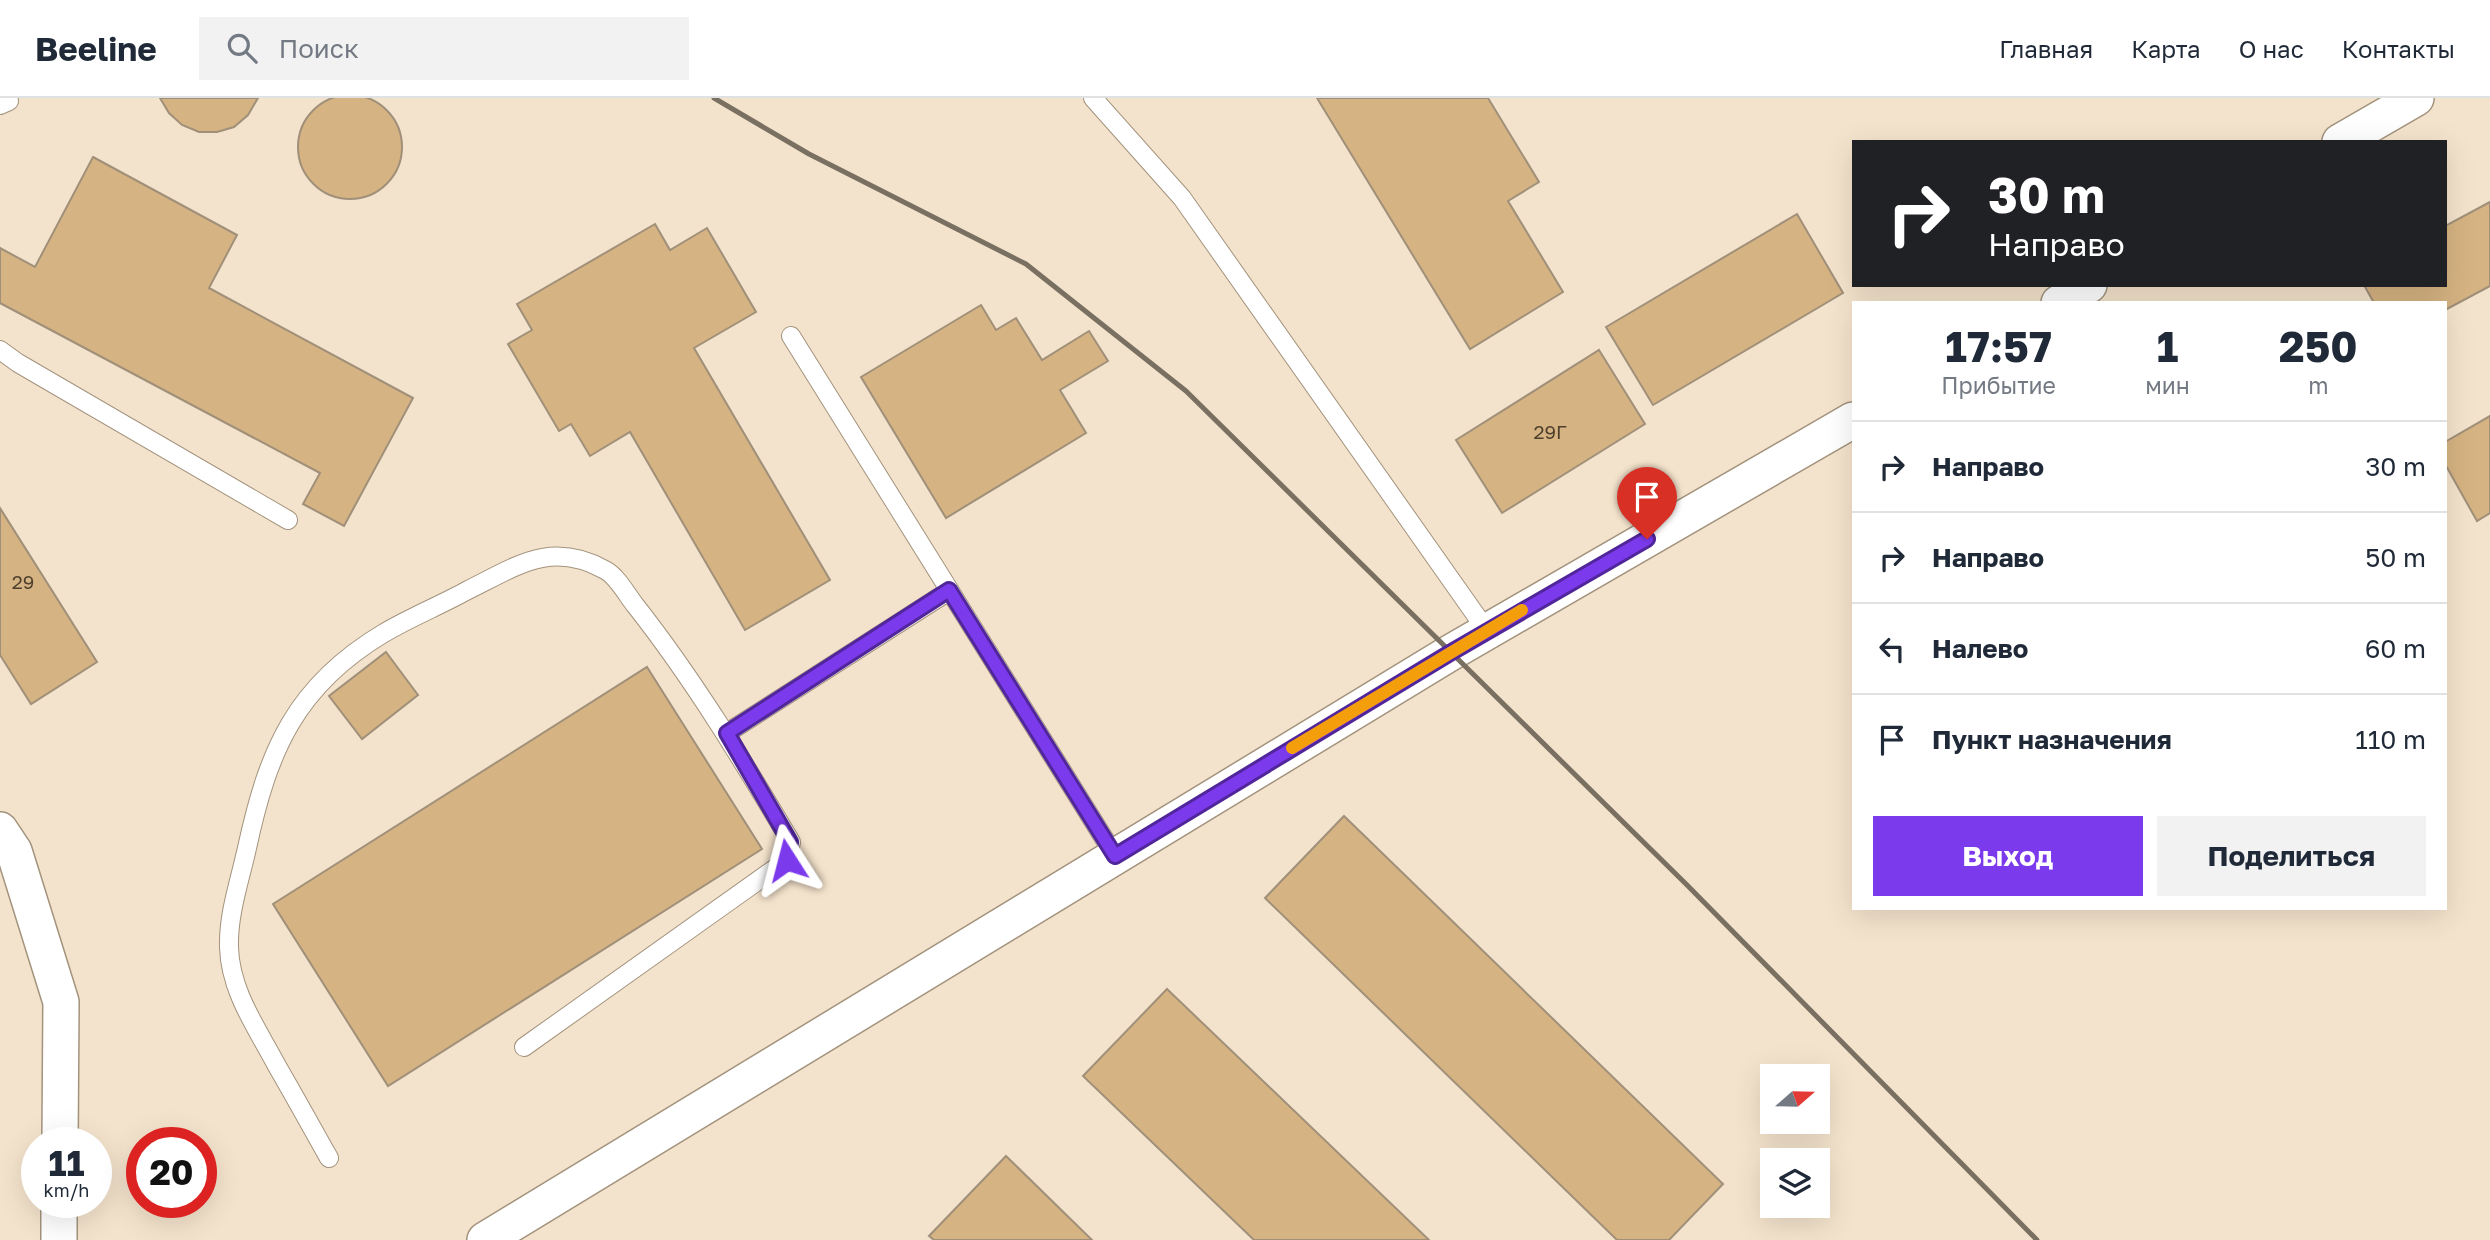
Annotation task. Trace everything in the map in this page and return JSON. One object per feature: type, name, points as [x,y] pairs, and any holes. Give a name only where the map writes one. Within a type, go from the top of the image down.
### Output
[{"type":"street","points":[[2343,140],[2416,98]]},
{"type":"street","points":[[2062,301],[2086,287]]},
{"type":"street","points":[[485,1240],[1487,631],[1852,422]]},
{"type":"street","points":[[5,846],[61,1002],[60,1127]]},
{"type":"street","points":[[59,1240],[60,1218]]},
{"type":"lane","points":[[1093,98],[1182,198],[1487,631]]},
{"type":"lane","points":[[790,336],[1115,856]]},
{"type":"lane","points":[[0,349],[18,363],[288,520]]},
{"type":"lane","points":[[329,1158],[243,1004],[233,976],[229,949],[230,926],[256,807],[291,718],[314,689],[342,663],[384,633],[532,558],[565,555],[608,570],[727,733],[790,842],[787,860],[524,1047]]},
{"type":"lane","points":[[727,733],[949,590]]},
{"type":"building","points":[[350,95],[370,99],[393,118],[398,127],[402,147],[398,167],[379,190],[370,195],[350,199],[330,195],[307,176],[302,167],[298,147],[302,127],[321,104],[330,99]]},
{"type":"building","points":[[160,98],[258,98],[248,115],[234,127],[217,132],[199,132],[182,125],[169,113]]},
{"type":"building","points":[[1317,98],[1488,98],[1539,182],[1508,201],[1563,292],[1470,349]]},
{"type":"building","points":[[93,157],[237,235],[209,288],[413,398],[344,526],[303,504],[320,473],[0,303],[0,248],[35,267]]},
{"type":"building","points":[[2490,202],[2490,286],[2447,309],[2447,301],[2373,301],[2365,287],[2447,287],[2447,225]]},
{"type":"building","points":[[1797,214],[1843,293],[1653,405],[1606,327]]},
{"type":"building","points":[[655,224],[670,250],[707,228],[756,312],[694,348],[830,580],[745,630],[630,432],[590,456],[571,424],[559,431],[508,344],[532,330],[517,304]]},
{"type":"building","points":[[981,305],[996,330],[1016,318],[1042,360],[1089,331],[1108,361],[1060,390],[1086,433],[946,518],[861,377]]},
{"type":"building","points":[[1599,350],[1645,424],[1502,513],[1456,440]]},
{"type":"building","points":[[2490,416],[2490,513],[2477,521],[2447,468],[2447,441]]},
{"type":"building","points":[[0,508],[97,662],[31,704],[0,655]]},
{"type":"building","points":[[386,652],[418,695],[362,739],[329,696]]},
{"type":"building","points":[[647,667],[762,849],[388,1086],[273,904]]},
{"type":"building","points":[[1344,816],[1723,1184],[1669,1240],[1617,1240],[1265,898]]},
{"type":"building","points":[[1167,989],[1429,1240],[1254,1240],[1083,1076]]},
{"type":"building","points":[[1006,1156],[1092,1240],[934,1240],[929,1236]]},
{"type":"railway","points":[[714,98],[809,154],[1026,264],[1186,391],[1687,885],[2037,1240]]},
{"type":"slow traffic","points":[[1292,748],[1522,610]]},
{"type":"route","points":[[787,860],[790,842],[727,733],[949,590],[1115,856],[1450,653],[1647,539]]}]
